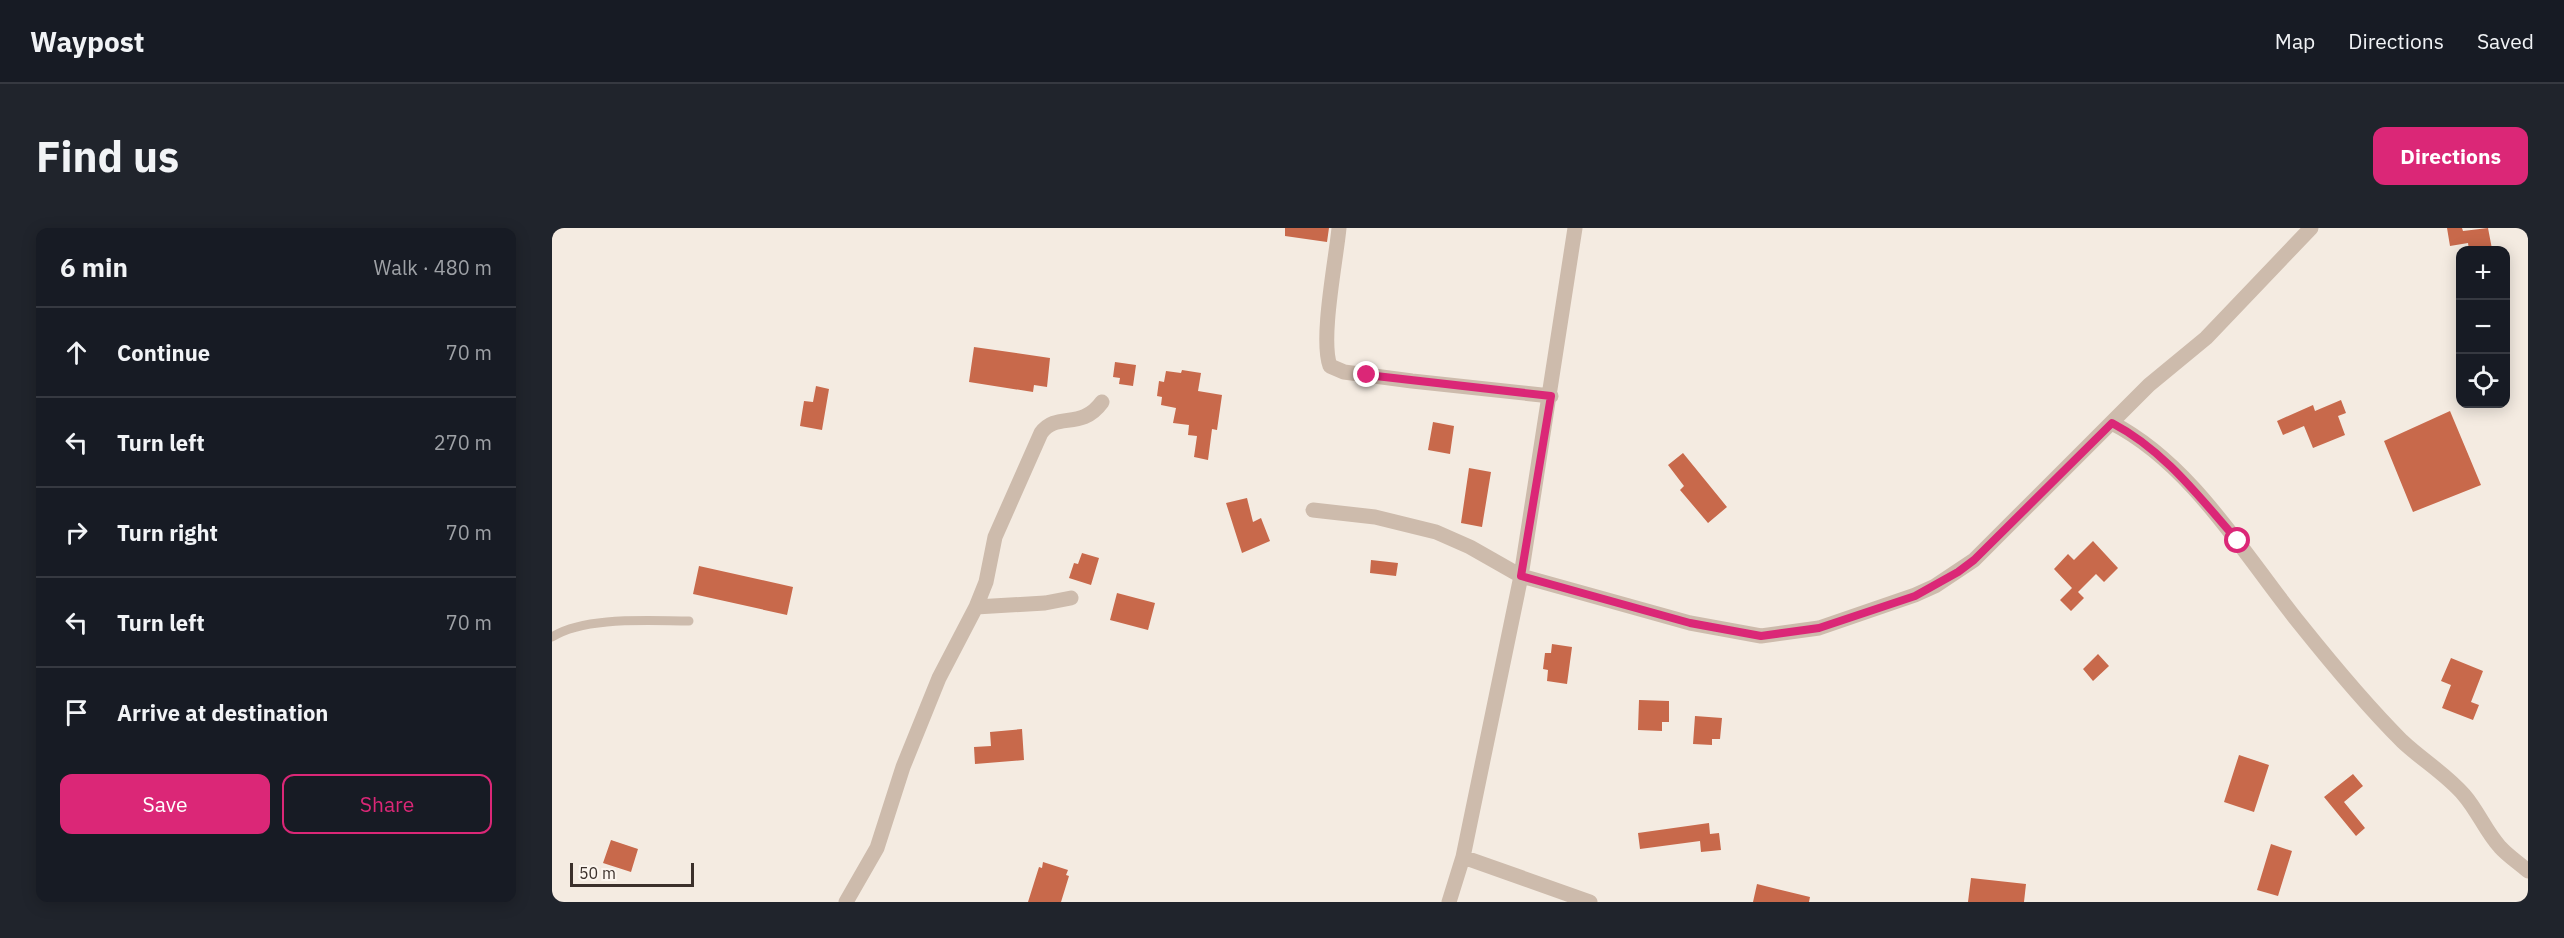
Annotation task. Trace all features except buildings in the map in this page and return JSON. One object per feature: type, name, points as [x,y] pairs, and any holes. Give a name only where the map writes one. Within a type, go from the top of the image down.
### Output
[{"type":"street","points":[[1339,228],[1328,336],[1327,357],[1330,366],[1344,372],[1551,396]]},
{"type":"street","points":[[1449,902],[1463,857],[1521,576],[1551,396],[1575,228]]},
{"type":"street","points":[[1313,510],[1375,517],[1436,532],[1470,547],[1521,576],[1690,623],[1761,636],[1819,628],[1915,596],[1958,572],[1974,560],[2149,385],[2206,338],[2311,228]]},
{"type":"street","points":[[846,902],[877,848],[903,767],[939,678],[976,607],[986,582],[995,537],[1041,433],[1046,426],[1054,422],[1082,419],[1094,413],[1102,402]]},
{"type":"street","points":[[2112,423],[2135,434],[2191,487],[2238,541],[2300,624],[2345,678],[2403,742],[2464,795],[2499,847],[2528,871]]},
{"type":"street","points":[[976,607],[1024,605],[1071,598]]},
{"type":"street","points":[[1463,857],[1590,902]]},
{"type":"lane","points":[[552,637],[566,628],[627,622],[689,621]]},
{"type":"route","points":[[1367,375],[1551,396],[1521,576],[1690,623],[1761,636],[1790,633],[1819,628],[1915,596],[1958,572],[1974,560],[2112,423],[2135,434],[2152,448],[2191,487],[2238,541]]}]
